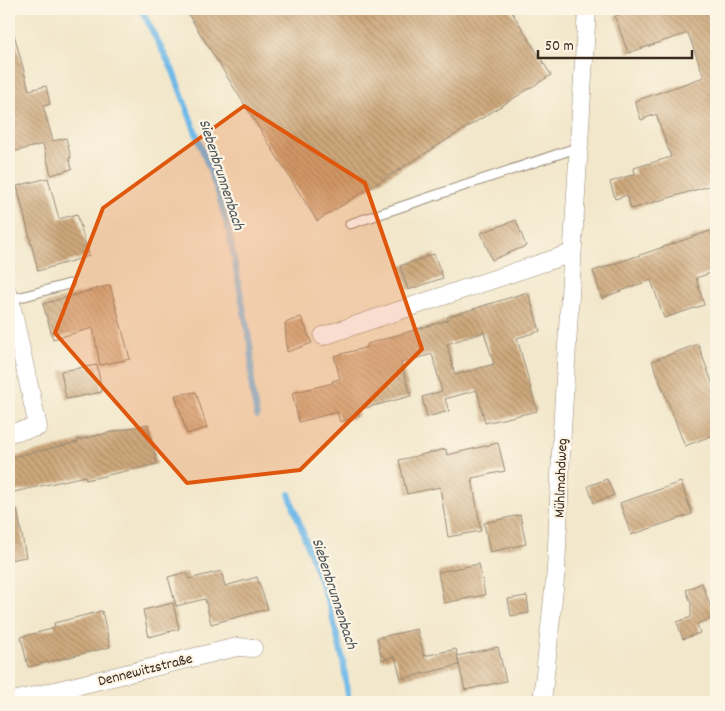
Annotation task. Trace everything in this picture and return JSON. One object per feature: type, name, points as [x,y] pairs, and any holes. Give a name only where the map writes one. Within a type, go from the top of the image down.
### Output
[{"type":"street","name":"Mühlmahdweg","points":[[542,702],[556,570],[562,430],[587,9]]},
{"type":"street","points":[[324,336],[572,253]]},
{"type":"street","points":[[9,298],[38,427],[9,434]]},
{"type":"street","name":"Dennewitzstraße","points":[[9,702],[237,647],[253,648]]},
{"type":"lane","points":[[350,224],[578,147]]},
{"type":"lane","points":[[9,298],[69,284]]},
{"type":"highlighted area","points":[[244,106],[365,183],[422,349],[300,470],[187,483],[55,333],[103,208]]},
{"type":"building","points":[[185,9],[510,9],[551,75],[317,221]]},
{"type":"building","points":[[636,9],[705,9],[716,41],[716,184],[631,209],[627,195],[615,199],[610,182],[635,174],[634,168],[671,157],[656,114],[641,120],[635,101],[704,77],[688,33],[628,53],[615,16]]},
{"type":"building","points":[[14,34],[29,90],[46,86],[50,104],[43,106],[53,141],[66,138],[72,169],[51,175],[43,144],[9,153],[9,123],[16,121],[9,91],[9,35]]},
{"type":"building","points":[[48,178],[59,219],[77,214],[89,256],[38,271],[17,186]]},
{"type":"building","points":[[516,220],[526,246],[492,260],[481,233]]},
{"type":"building","points":[[716,229],[716,271],[696,278],[704,305],[664,318],[651,280],[602,298],[593,271]]},
{"type":"building","points":[[434,254],[443,278],[408,290],[400,266]]},
{"type":"building","points":[[110,285],[130,359],[100,365],[93,328],[53,339],[43,304]]},
{"type":"building","points":[[528,292],[540,331],[517,338],[537,411],[485,423],[477,390],[445,399],[449,411],[427,417],[422,397],[442,391],[432,354],[401,363],[411,396],[358,410],[359,416],[340,422],[337,412],[299,422],[292,393],[333,383],[332,381],[340,379],[334,356],[368,347],[367,344],[448,320],[447,317]],"holes":[[[484,332],[494,364],[455,375],[447,344]]]},
{"type":"building","points":[[301,317],[312,343],[287,352],[285,323]]},
{"type":"building","points":[[698,344],[716,393],[716,434],[685,446],[652,361]]},
{"type":"building","points":[[97,365],[102,392],[66,399],[61,371]]},
{"type":"building","points":[[196,392],[207,428],[187,434],[175,395]]},
{"type":"building","points":[[148,424],[157,464],[86,480],[85,476],[14,492],[9,469],[9,458]]},
{"type":"building","points":[[498,443],[505,471],[472,478],[481,531],[448,537],[440,487],[407,494],[399,460],[446,449],[447,455]]},
{"type":"building","points":[[607,479],[614,495],[594,503],[588,486]]},
{"type":"building","points":[[681,482],[692,514],[631,535],[620,503]]},
{"type":"building","points":[[17,509],[26,557],[9,560],[9,510]]},
{"type":"building","points":[[520,515],[526,544],[490,552],[484,523]]},
{"type":"building","points":[[479,564],[485,595],[444,603],[438,572]]},
{"type":"building","points":[[221,571],[225,586],[257,577],[268,609],[211,624],[205,599],[176,606],[168,577],[187,572],[189,579]]},
{"type":"building","points":[[702,583],[714,617],[697,624],[700,633],[683,639],[677,622],[691,617],[691,603],[686,590]]},
{"type":"building","points":[[527,596],[529,613],[511,616],[508,599]]},
{"type":"building","points":[[173,603],[179,629],[149,637],[143,610]]},
{"type":"building","points":[[102,611],[110,647],[28,667],[21,637],[55,628],[54,623]]},
{"type":"building","points":[[417,629],[424,656],[456,649],[459,665],[401,679],[395,657],[382,660],[377,638]]},
{"type":"building","points":[[498,647],[506,681],[465,690],[457,656]]},
{"type":"waterway","name":"Siebenbrunnenbach","points":[[141,9],[173,71],[218,193],[229,232],[251,349],[252,392],[257,416]]},
{"type":"waterway","name":"Siebenbrunnenbach","points":[[289,494],[330,608],[343,660],[349,702]]}]
